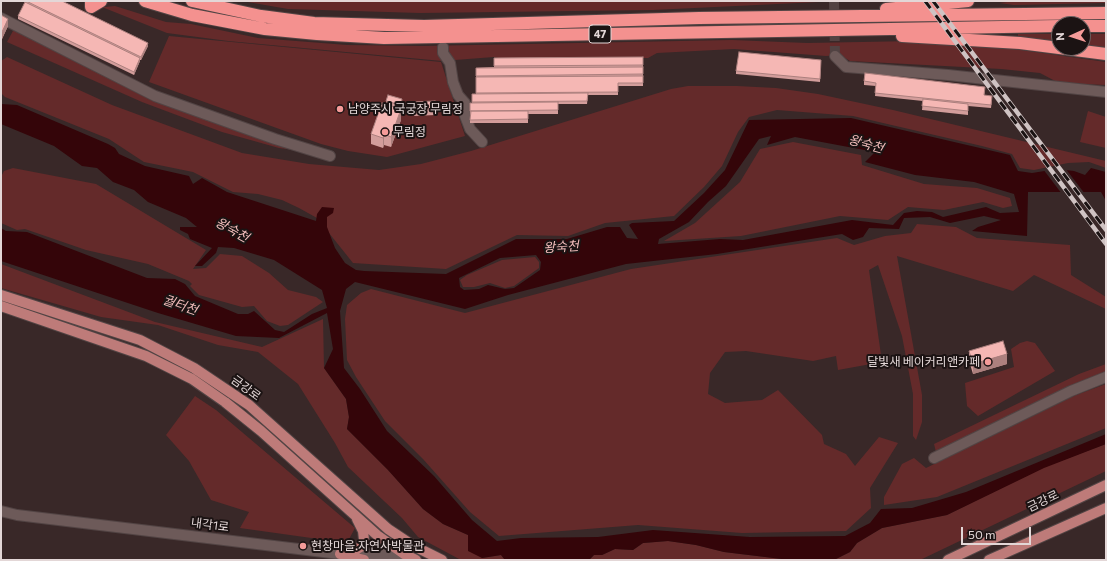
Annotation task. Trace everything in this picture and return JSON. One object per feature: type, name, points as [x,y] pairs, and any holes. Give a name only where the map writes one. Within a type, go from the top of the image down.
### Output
[{"type":"highway","points":[[90,1],[92,7],[101,1]]},
{"type":"highway","name":"47","points":[[145,1],[192,15],[265,29],[384,38],[1051,26]]},
{"type":"highway","name":"47","points":[[192,1],[261,16],[321,24],[424,26],[699,18],[1106,13]]},
{"type":"highway","points":[[780,18],[968,1]]},
{"type":"highway","points":[[1091,26],[1106,26]]},
{"type":"highway","points":[[781,30],[972,39],[1020,43],[1106,54]]},
{"type":"main road","name":"금강로","points":[[1,295],[140,340],[194,368],[249,405],[388,529],[412,545],[442,560]]},
{"type":"main road","name":"금강로","points":[[1,306],[146,356],[192,379],[225,402],[261,431],[356,517],[404,554],[416,560]]},
{"type":"main road","name":"금강로","points":[[948,560],[1106,485]]},
{"type":"main road","points":[[988,560],[1106,508]]},
{"type":"main road","points":[[340,554],[354,551],[362,546],[364,540],[363,531],[356,517]]},
{"type":"main road","points":[[340,554],[364,560]]},
{"type":"street","points":[[1,18],[156,96],[275,139],[330,156]]},
{"type":"street","points":[[443,47],[443,53],[450,63],[458,95],[465,102],[465,116],[470,128],[482,142]]},
{"type":"street","points":[[835,56],[846,67],[948,75],[1106,92]]},
{"type":"street","points":[[934,458],[1064,395],[1106,377]]},
{"type":"street","name":"내각1로","points":[[1,511],[17,515],[309,555],[404,554]]},
{"type":"street","points":[[404,554],[412,545]]},
{"type":"shaded area","points":[[87,1],[92,1],[105,7],[115,6],[166,22],[191,24],[258,38],[347,45],[423,46],[732,40],[807,43],[915,41],[986,45],[1051,54],[1051,56],[1064,56],[1106,62],[1106,85],[1059,83],[1040,73],[1001,69],[850,61],[840,55],[826,56],[734,49],[657,53],[648,58],[502,59],[494,57],[442,61],[228,41],[167,33]]},
{"type":"shaded area","points":[[242,1],[840,1],[653,10],[420,13],[288,9]]},
{"type":"shaded area","points":[[1015,1],[1106,1],[1106,3],[1014,5],[999,3]]},
{"type":"shaded area","points":[[14,29],[155,101],[223,126],[302,151],[279,148],[222,132],[142,102],[7,42]]},
{"type":"shaded area","points":[[1018,34],[1051,34],[1051,41],[1018,37]]},
{"type":"shaded area","points":[[1091,34],[1106,34],[1106,47],[1091,46]]},
{"type":"shaded area","name":"남양주시 국궁장 무림정","points":[[169,36],[441,62],[465,136],[387,157],[348,151],[321,144],[149,82]]},
{"type":"shaded area","points":[[7,57],[112,105],[242,153],[309,164],[379,170],[421,164],[471,151],[671,89],[688,86],[737,86],[776,88],[818,94],[893,110],[1106,161],[1106,168],[1089,162],[1068,163],[1034,170],[1020,168],[1012,154],[982,146],[853,116],[777,110],[749,117],[738,132],[722,166],[704,187],[674,216],[605,223],[568,236],[517,235],[446,269],[353,263],[317,218],[299,208],[282,200],[258,194],[233,192],[193,172],[144,162],[109,139],[5,97],[1,93],[1,61]]},
{"type":"shaded area","points":[[1088,111],[1106,117],[1106,148],[1080,142]]},
{"type":"shaded area","points":[[793,142],[861,155],[862,165],[924,184],[977,188],[1010,198],[1012,206],[1003,208],[983,202],[944,210],[908,207],[888,220],[840,216],[741,236],[664,241],[695,223],[740,182],[760,149]]},
{"type":"shaded area","points":[[13,168],[96,184],[206,250],[193,269],[206,268],[220,254],[242,256],[269,273],[288,290],[316,297],[323,302],[288,325],[280,326],[267,321],[254,306],[242,307],[199,295],[190,286],[192,284],[189,281],[148,264],[86,250],[25,229],[17,230],[1,223],[1,177],[4,171]]},
{"type":"shaded area","points":[[917,224],[956,227],[977,238],[1070,245],[1071,275],[1106,297],[1106,309],[1034,275],[1013,291],[897,256],[922,395],[922,422],[916,440],[913,436],[913,394],[902,336],[878,265],[869,270],[882,362],[838,370],[836,356],[813,361],[746,351],[725,352],[710,373],[708,394],[725,403],[762,400],[778,390],[822,435],[824,444],[846,454],[855,466],[879,437],[898,443],[870,488],[871,508],[846,531],[742,533],[638,525],[499,536],[470,512],[423,459],[385,421],[356,377],[347,360],[345,319],[347,305],[361,293],[371,289],[465,313],[631,269],[837,238],[854,245],[885,236],[911,233]]},
{"type":"shaded area","points":[[535,257],[539,262],[539,268],[514,286],[505,288],[490,283],[474,287],[463,287],[460,280],[467,275],[502,260]]},
{"type":"shaded area","points":[[1,264],[155,322],[262,347],[323,319],[324,368],[346,399],[349,417],[347,429],[388,470],[423,509],[443,524],[468,535],[482,558],[501,555],[505,560],[461,560],[418,537],[402,518],[348,467],[335,443],[298,384],[258,352],[218,345],[158,325],[101,317],[1,288]]},
{"type":"shaded area","points":[[1027,341],[1035,343],[1055,371],[978,416],[967,406],[965,383],[1014,367],[1011,349],[1020,343]]},
{"type":"shaded area","points":[[1106,364],[1106,373],[936,452],[934,444],[1079,374]]},
{"type":"shaded area","points":[[1106,384],[1106,428],[937,497],[884,505],[884,497],[902,464],[914,458],[926,468],[1076,395]]},
{"type":"shaded area","points":[[195,396],[216,410],[355,528],[347,543],[240,528],[249,512],[211,500],[189,461],[166,435]]},
{"type":"shaded area","points":[[1106,444],[1106,471],[920,560],[834,560],[850,552],[857,543],[882,528],[947,515],[1044,467]]},
{"type":"shaded area","points":[[668,541],[696,545],[724,552],[790,560],[589,560],[594,555],[602,555],[615,549],[633,550],[643,543]]},
{"type":"water","points":[[1,104],[17,105],[108,144],[115,148],[119,154],[145,166],[189,176],[193,184],[202,178],[227,192],[316,221],[317,214],[322,207],[334,208],[333,213],[327,217],[327,227],[335,248],[345,263],[356,270],[364,271],[446,274],[516,239],[567,239],[607,227],[620,227],[627,238],[638,239],[629,225],[632,223],[674,221],[704,193],[725,170],[749,120],[851,118],[1010,155],[1018,171],[1032,173],[1057,169],[1074,171],[1085,175],[1091,168],[1106,172],[1106,201],[1101,192],[1028,192],[1027,236],[972,231],[978,227],[1001,220],[984,216],[950,223],[930,217],[904,218],[899,229],[869,228],[863,237],[853,240],[842,234],[717,254],[626,264],[508,295],[465,309],[355,282],[346,289],[340,311],[344,368],[360,389],[387,431],[434,476],[472,520],[497,541],[521,538],[598,537],[653,530],[750,537],[845,536],[870,523],[881,509],[912,508],[966,492],[1106,434],[1106,444],[1044,468],[947,515],[882,528],[857,543],[850,552],[834,560],[790,560],[724,552],[696,545],[668,541],[643,543],[633,550],[615,549],[602,555],[594,555],[589,560],[505,560],[501,555],[482,558],[468,551],[468,535],[443,524],[423,509],[388,470],[347,429],[349,417],[346,399],[324,368],[333,349],[327,313],[279,338],[236,336],[158,313],[1,261],[1,228],[6,231],[27,232],[147,278],[175,279],[185,284],[195,296],[238,314],[248,314],[254,311],[275,330],[284,332],[312,314],[327,308],[322,290],[274,260],[234,248],[218,247],[216,253],[202,266],[195,266],[212,248],[190,239],[188,234],[180,230],[180,227],[197,227],[186,218],[148,202],[134,190],[113,182],[97,168],[82,166],[54,146],[1,124]],"holes":[[[771,136],[767,145],[795,137],[875,152],[865,162],[915,175],[974,182],[1014,194],[1019,212],[1000,213],[986,207],[943,217],[932,212],[917,211],[904,213],[893,225],[852,220],[743,240],[720,239],[658,244],[659,239],[689,222],[726,186],[759,139]],[[536,255],[541,262],[540,270],[514,288],[505,289],[488,285],[479,289],[464,290],[460,287],[459,278],[500,258]]]},
{"type":"pier","points":[[1057,167],[1065,168],[1085,194],[1062,194],[1043,169]]},
{"type":"building","points":[[26,1],[62,1],[148,43],[141,57]]},
{"type":"building","points":[[25,2],[140,58],[134,72],[18,16]]},
{"type":"building","points":[[1,15],[8,19],[2,32],[1,32]]},
{"type":"building","points":[[739,52],[821,60],[820,79],[736,71]]},
{"type":"building","points":[[643,57],[643,65],[494,66],[494,58]]},
{"type":"building","points":[[643,67],[643,74],[476,76],[476,68]]},
{"type":"building","points":[[865,73],[985,87],[984,95],[992,96],[991,105],[875,93],[876,83],[864,81]]},
{"type":"building","points":[[643,76],[643,83],[618,83],[618,92],[476,93],[476,77]]},
{"type":"building","points":[[588,93],[587,101],[472,102],[472,94]]},
{"type":"building","points":[[388,95],[402,99],[401,105],[386,101]]},
{"type":"building","points":[[923,99],[968,104],[968,111],[922,106]]},
{"type":"building","points":[[435,101],[435,108],[414,110],[413,102]]},
{"type":"building","points":[[558,102],[558,110],[470,111],[470,103]]},
{"type":"building","points":[[382,103],[401,109],[391,137],[384,134],[383,138],[371,134]]},
{"type":"building","points":[[471,111],[528,111],[528,119],[470,120]]},
{"type":"building","points":[[1003,341],[1007,354],[973,364],[969,351]]},
{"type":"tunnel","points":[[834,1],[835,56]]},
{"type":"railway","points":[[925,1],[1106,244]]},
{"type":"railway","points":[[933,1],[1106,230]]},
{"type":"place","name":"남양주시 국궁장 무림정","points":[[340,109]]},
{"type":"place","name":"무림정","points":[[385,132]]},
{"type":"place","name":"달빛새 베이커리앤카페","points":[[988,362]]},
{"type":"place","name":"현창마을.자연사박물관","points":[[303,546]]},
{"type":"water label","name":"왕숙천","points":[[866,144]]},
{"type":"water label","name":"왕숙천","points":[[232,230]]},
{"type":"water label","name":"왕숙천","points":[[561,247]]},
{"type":"water label","name":"궐터천","points":[[180,305]]}]
